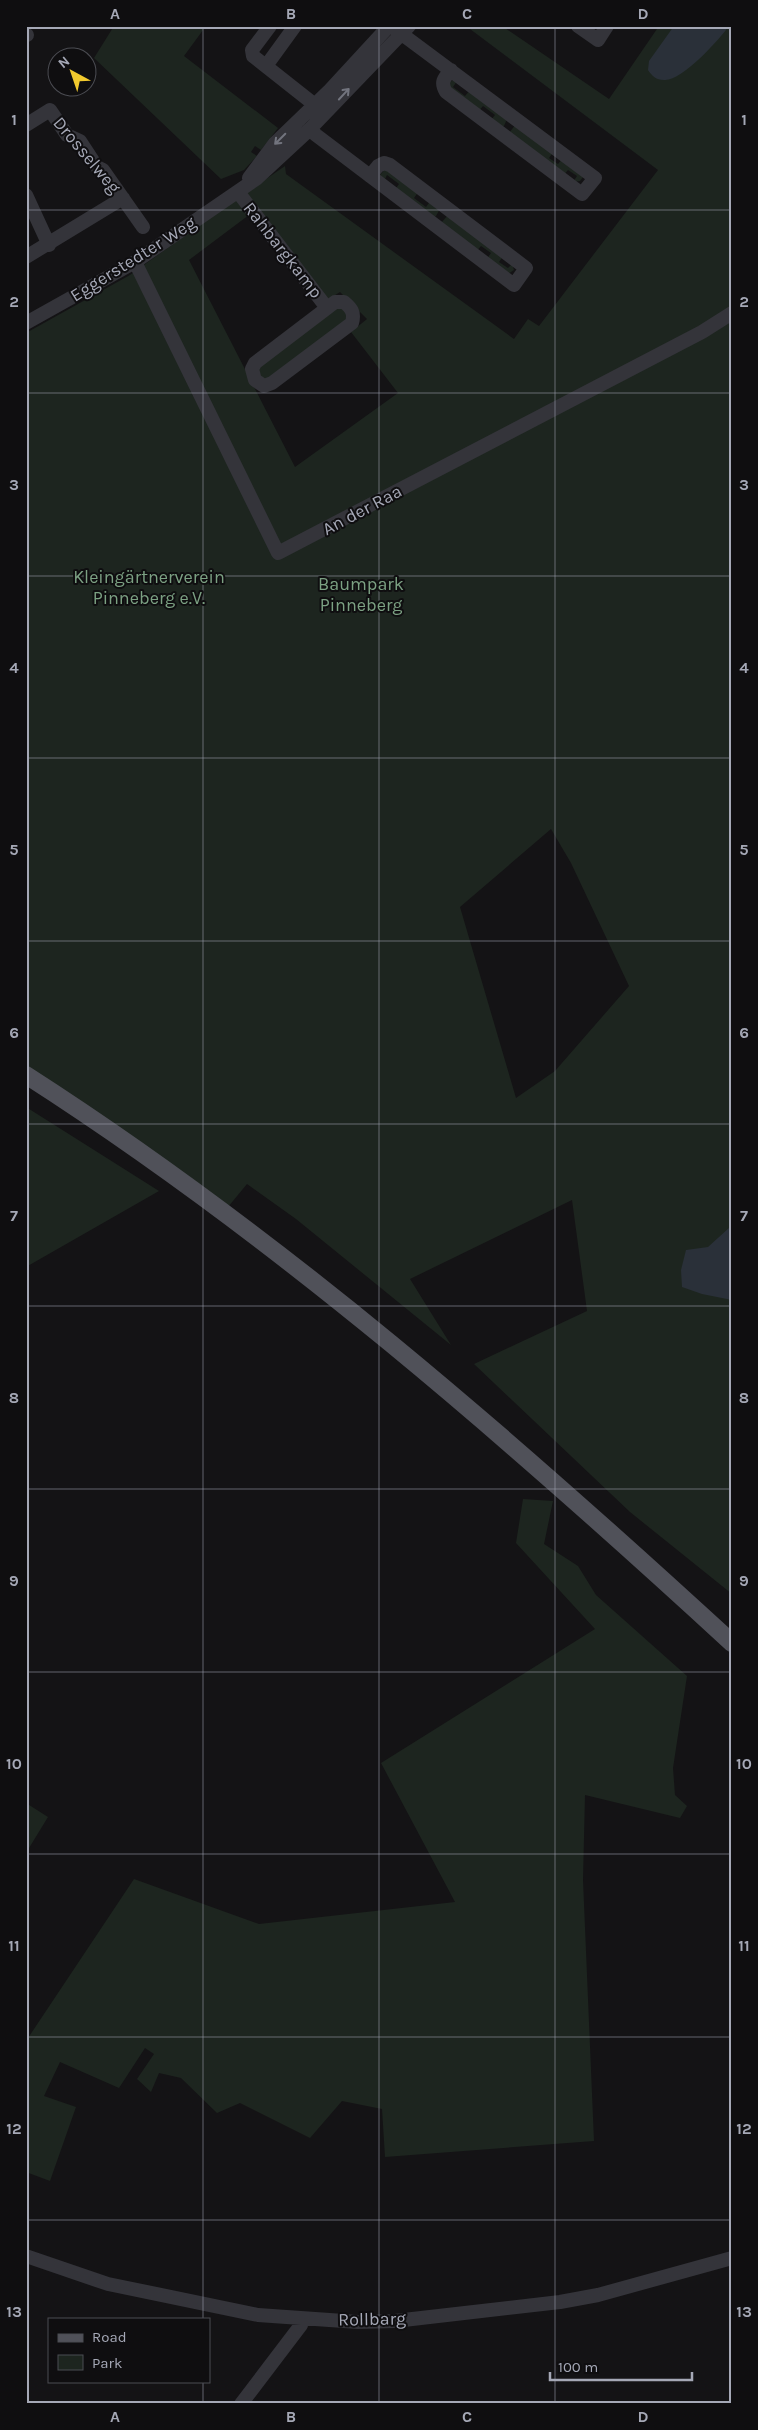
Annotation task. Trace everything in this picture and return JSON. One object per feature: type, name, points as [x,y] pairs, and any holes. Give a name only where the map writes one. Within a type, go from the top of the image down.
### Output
[{"type":"main road","points":[[26,1075],[163,1168],[267,1246],[396,1349],[566,1493],[732,1643]]},
{"type":"street","points":[[270,26],[252,50],[253,56],[266,66],[311,118],[370,176],[514,285],[526,268],[390,165],[384,163],[378,166],[370,176]]},
{"type":"street","points":[[266,66],[296,26]]},
{"type":"street","points":[[578,26],[598,40],[607,26]]},
{"type":"street","points":[[397,28],[594,178],[582,194],[446,92],[442,86],[442,81],[451,70]]},
{"type":"street","name":"Eggerstedter Weg","points":[[311,118],[397,28]]},
{"type":"street","name":"Eggerstedter Weg","points":[[26,323],[135,262],[238,192],[275,143],[311,118],[397,28]]},
{"type":"street","name":"Drosselweg","points":[[26,125],[50,110],[67,136],[80,140],[97,167],[103,170],[143,227]]},
{"type":"street","points":[[502,134],[514,118]]},
{"type":"street","name":"Rahbargkamp","points":[[238,192],[327,308]]},
{"type":"street","points":[[26,195],[49,245]]},
{"type":"street","name":"Drosselweg","points":[[26,257],[49,245],[122,198]]},
{"type":"street","points":[[434,224],[447,208]]},
{"type":"street","name":"An der Raa","points":[[135,262],[278,553],[694,336],[732,313]]},
{"type":"street","name":"Rahbargkamp","points":[[335,302],[344,302],[351,308],[354,316],[352,323],[272,383],[264,386],[255,380],[252,369],[255,363],[327,308],[335,302]]},
{"type":"street","name":"Rollbarg","points":[[26,2256],[108,2284],[258,2314],[358,2322],[395,2321],[560,2302],[598,2295],[726,2259]]},
{"type":"street","points":[[241,2404],[301,2325],[302,2319]]},
{"type":"green space","points":[[114,26],[206,26],[184,56],[278,128],[261,150],[255,146],[251,152],[257,156],[244,170],[221,179],[98,62],[98,52]]},
{"type":"green space","points":[[466,26],[502,26],[609,99],[659,26],[732,26],[732,1594],[630,1512],[474,1364],[587,1311],[572,1200],[410,1279],[451,1345],[296,1219],[247,1184],[228,1207],[26,1068],[26,333],[130,275],[233,201],[239,201],[249,215],[189,260],[295,467],[398,393],[351,332],[367,319],[340,292],[329,299],[324,296],[244,194],[285,166],[286,174],[514,339],[528,319],[539,326],[658,170]],"holes":[[[551,829],[571,863],[629,986],[555,1071],[516,1098],[460,907]]]},
{"type":"green space","points":[[453,80],[457,81],[453,87],[465,96],[471,89],[507,119],[504,126],[501,127],[490,121],[495,115],[483,106],[478,112],[447,84]]},
{"type":"green space","points":[[516,124],[554,151],[549,158],[558,164],[563,158],[583,177],[580,181],[573,182],[577,176],[568,170],[563,176],[509,133]]},
{"type":"green space","points":[[386,168],[419,191],[414,198],[426,207],[431,200],[440,209],[436,216],[433,218],[394,191],[399,184],[387,175],[384,181],[380,175]]},
{"type":"green space","points":[[448,215],[504,255],[499,262],[508,268],[512,264],[514,270],[508,274],[486,260],[491,253],[481,246],[476,252],[441,223]]},
{"type":"green space","points":[[338,307],[347,311],[347,320],[272,379],[262,380],[258,367]]},
{"type":"green space","points":[[26,1107],[159,1191],[26,1267]]},
{"type":"green space","points":[[523,1499],[553,1501],[544,1544],[578,1566],[596,1595],[687,1676],[673,1768],[675,1795],[687,1806],[680,1818],[585,1795],[583,1880],[594,2141],[385,2157],[382,2109],[342,2101],[310,2138],[240,2103],[217,2113],[181,2078],[159,2073],[151,2092],[137,2079],[154,2054],[145,2048],[119,2088],[60,2062],[44,2096],[76,2107],[50,2181],[26,2172],[26,2041],[134,1879],[259,1924],[455,1902],[381,1763],[595,1629],[516,1543]]},
{"type":"green space","points":[[26,1803],[48,1817],[26,1853]]},
{"type":"shaded area","points":[[674,26],[729,26],[709,50],[680,74],[671,79],[659,79],[648,70],[649,61]]},
{"type":"shaded area","points":[[729,1228],[732,1228],[732,1300],[702,1294],[682,1287],[681,1270],[686,1250],[708,1247]]},
{"type":"park label","name":"Kleingärtnerverein Pinneberg e.V.","points":[[149,587]]},
{"type":"park label","name":"Baumpark Pinneberg","points":[[361,594]]}]
